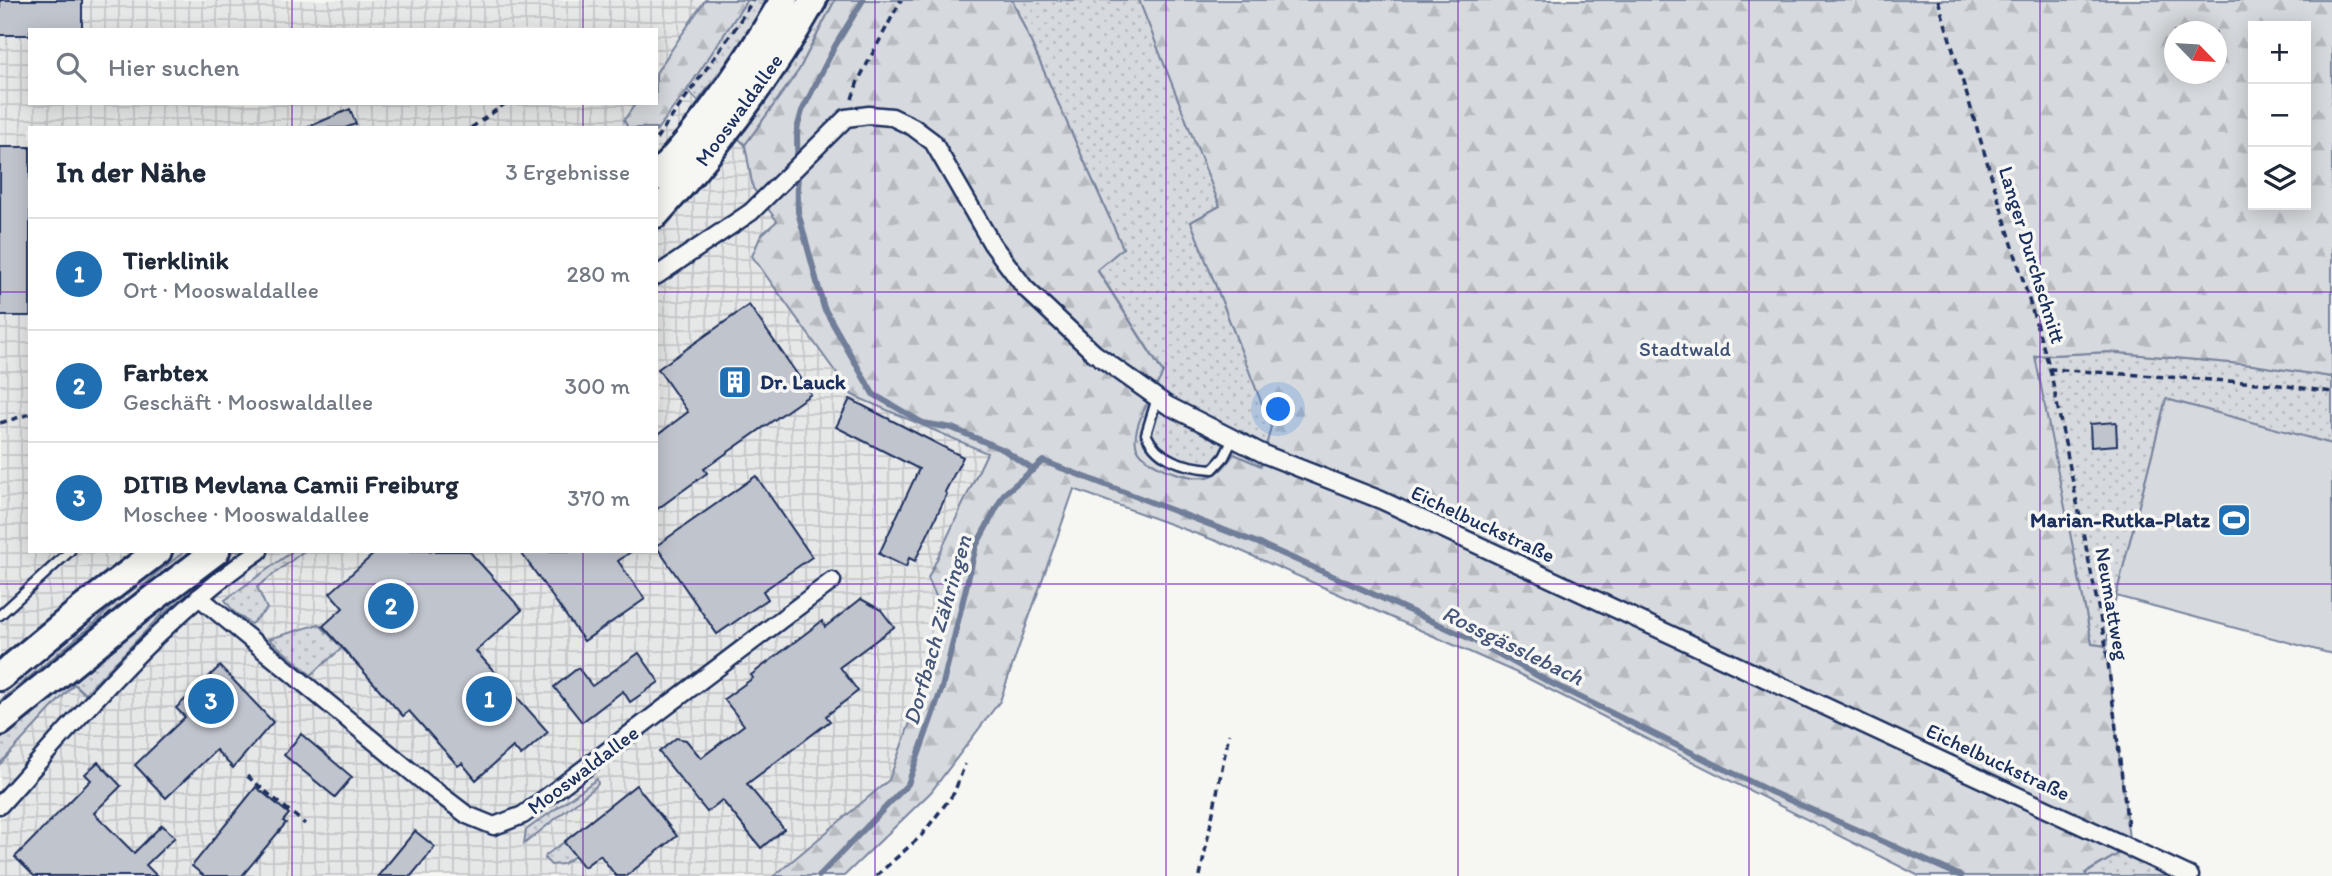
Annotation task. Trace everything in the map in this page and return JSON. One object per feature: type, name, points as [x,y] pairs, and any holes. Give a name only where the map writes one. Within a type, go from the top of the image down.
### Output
[{"type":"main road","name":"Mooswaldallee","points":[[658,175],[729,86],[784,0]]},
{"type":"main road","name":"Mooswaldallee","points":[[658,212],[698,168],[742,110],[779,58],[813,0]]},
{"type":"main road","points":[[0,677],[155,553]]},
{"type":"main road","points":[[0,722],[138,610],[213,553]]},
{"type":"street","name":"Eichelbuckstraße","points":[[846,118],[869,115],[892,117],[933,142],[992,244],[1025,288],[1094,353],[1157,398],[1266,456],[1381,500],[2190,876]]},
{"type":"street","points":[[658,275],[751,212],[846,118]]},
{"type":"street","points":[[0,805],[153,637],[199,597],[257,553]]},
{"type":"street","name":"Mooswaldallee","points":[[199,597],[425,783],[467,815],[494,826],[523,815],[832,582]]},
{"type":"lane","points":[[1157,398],[1146,434],[1152,447],[1167,458],[1197,468],[1213,469],[1224,457],[1233,439]]},
{"type":"lane","points":[[0,615],[68,553]]},
{"type":"path","points":[[658,136],[753,0]]},
{"type":"path","points":[[846,118],[858,80],[901,0]]},
{"type":"path","name":"Langer Durchschnitt","points":[[1938,0],[2050,369],[2272,384],[2332,392]]},
{"type":"path","points":[[474,126],[503,105]]},
{"type":"path","name":"Neumattweg","points":[[2050,369],[2106,646],[2130,847]]},
{"type":"path","points":[[0,423],[28,415]]},
{"type":"path","points":[[1200,876],[1229,734]]},
{"type":"path","points":[[876,876],[921,836],[954,793],[965,764]]},
{"type":"path","points":[[247,776],[305,824]]},
{"type":"shaded area","points":[[0,0],[705,0],[658,70],[658,28],[28,28],[28,105],[635,105],[625,120],[627,126],[28,126],[28,553],[658,553],[658,128],[687,90],[745,145],[753,188],[777,221],[761,235],[851,395],[987,453],[928,577],[947,621],[889,780],[774,876],[0,876]]},
{"type":"green space","points":[[705,0],[747,0],[658,128],[658,126],[627,126],[624,120],[635,105],[658,105],[658,70]]},
{"type":"green space","points":[[747,0],[768,0],[698,101],[687,90]]},
{"type":"green space","points":[[820,0],[835,0],[799,70],[745,145],[734,134]]},
{"type":"green space","name":"Stadtwald","points":[[835,0],[1012,0],[1123,248],[1097,270],[1163,373],[1137,427],[1136,444],[1139,452],[1168,471],[1203,477],[1218,472],[1234,454],[1261,466],[1271,427],[1191,222],[1220,206],[1139,0],[2332,0],[2332,377],[2253,365],[2108,352],[2035,356],[2092,644],[2106,646],[2130,847],[2085,873],[2087,876],[1919,876],[1517,673],[1230,546],[1074,489],[1000,701],[931,792],[844,876],[774,876],[889,780],[947,621],[928,578],[987,453],[852,395],[752,256],[761,235],[777,221],[753,188],[745,145],[799,70]]},
{"type":"green space","points":[[1012,0],[1139,0],[1220,206],[1191,222],[1271,427],[1261,466],[1234,454],[1215,474],[1192,477],[1156,465],[1139,452],[1135,444],[1137,427],[1163,372],[1097,269],[1123,248]]},
{"type":"green space","points":[[2108,352],[2253,365],[2332,377],[2332,444],[2166,399],[2106,646],[2092,644],[2034,356]]},
{"type":"green space","name":"Marian-Rutka-Platz","points":[[2166,399],[2332,444],[2332,654],[2116,596]]},
{"type":"green space","points":[[173,553],[182,553],[0,708],[0,701],[97,621],[131,587]]},
{"type":"green space","points":[[231,553],[243,553],[161,615],[85,694],[74,684],[0,764],[0,737],[145,619]]},
{"type":"green space","points":[[290,553],[301,553],[257,587],[267,609],[251,624],[234,612],[225,600]]},
{"type":"green space","points":[[319,624],[342,648],[311,675],[269,639]]},
{"type":"green space","points":[[597,779],[598,784],[594,788],[524,844],[526,830]]},
{"type":"green space","points":[[564,842],[575,856],[563,864],[551,865],[545,859],[546,855]]},
{"type":"green space","points":[[2130,847],[2190,876],[2085,874]]},
{"type":"building","points":[[0,0],[82,0],[82,28],[28,28],[28,35],[0,35]]},
{"type":"building","points":[[350,109],[356,124],[350,126],[311,126]]},
{"type":"building","points":[[0,147],[28,147],[28,316],[0,316]]},
{"type":"building","name":"Dr. Lauck","points":[[749,305],[811,394],[704,469],[707,473],[658,509],[658,434],[688,412],[658,369]]},
{"type":"building","points":[[850,399],[963,457],[915,561],[909,558],[906,567],[879,554],[919,469],[836,427]]},
{"type":"building","points":[[2116,422],[2117,445],[2091,447],[2090,424]]},
{"type":"building","points":[[756,476],[812,557],[763,591],[768,599],[717,634],[658,549],[658,545]]},
{"type":"building","points":[[375,553],[471,553],[522,610],[476,651],[548,732],[521,756],[513,747],[476,780],[462,763],[458,766],[409,711],[403,716],[323,626],[343,608],[330,593]]},
{"type":"building","points":[[521,553],[629,553],[618,561],[645,599],[584,641]]},
{"type":"building","points":[[861,599],[881,610],[894,627],[840,667],[858,691],[826,716],[830,721],[747,784],[784,829],[761,848],[722,800],[707,812],[659,752],[676,738],[686,740],[701,758],[744,725],[724,699],[822,621],[825,627]]},
{"type":"building","points":[[639,653],[659,682],[630,702],[623,691],[582,722],[554,687],[578,668],[592,686]]},
{"type":"building","points":[[220,666],[273,722],[233,768],[216,750],[166,798],[135,765],[185,717],[176,708]]},
{"type":"building","points":[[301,734],[352,777],[335,797],[284,755]]},
{"type":"building","points":[[98,762],[121,786],[94,813],[134,853],[162,825],[175,837],[146,865],[157,876],[34,876],[15,857],[91,780],[85,774]]},
{"type":"building","points":[[636,785],[677,836],[626,876],[616,876],[600,855],[584,867],[564,842]]},
{"type":"building","points":[[256,787],[289,814],[283,821],[286,823],[242,876],[204,876],[192,866]]},
{"type":"building","points":[[415,831],[435,847],[411,876],[378,876]]},
{"type":"waterway","name":"Rossgässlebach","points":[[863,0],[835,46],[802,111],[797,129],[798,212],[824,308],[873,394],[923,423],[952,428],[1004,450],[1033,470]]},
{"type":"waterway","name":"Rossgässlebach","points":[[819,876],[908,784],[942,688],[976,546],[1004,494],[1043,461],[1258,543],[1362,589],[1473,640],[1551,683],[1771,792],[1961,876]]},
{"type":"place","name":"Dr. Lauck","points":[[735,382]]},
{"type":"place","name":"Marian-Rutka-Platz","points":[[2234,520]]},
{"type":"place","name":"Farbtex","points":[[391,606]]},
{"type":"place","name":"Tierklinik","points":[[489,699]]},
{"type":"place","name":"DITIB Mevlana Camii Freiburg","points":[[211,701]]},
{"type":"water label","name":"Dorfbach Zähringen","points":[[937,630]]}]
